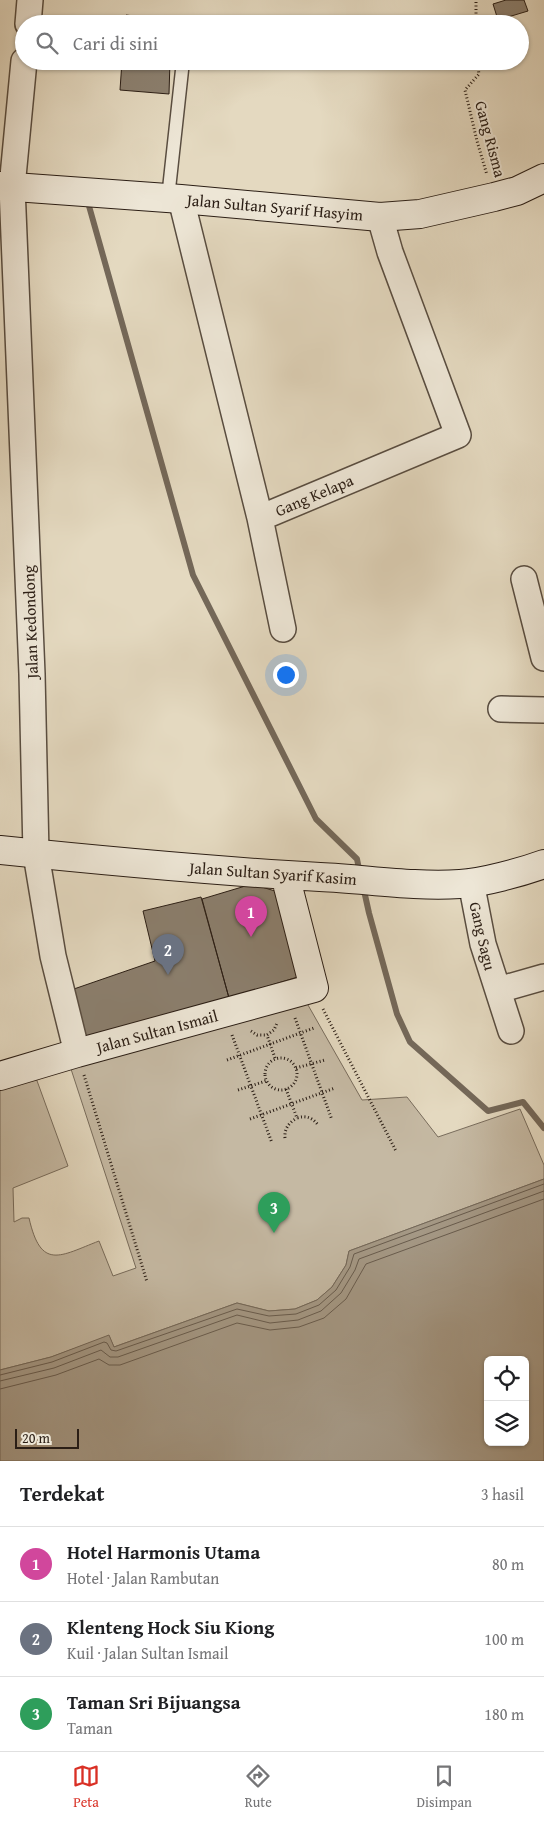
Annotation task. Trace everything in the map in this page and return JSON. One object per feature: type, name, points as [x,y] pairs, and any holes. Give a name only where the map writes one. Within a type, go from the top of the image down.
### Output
[{"type":"street","points":[[29,15],[30,0]]},
{"type":"street","name":"Jalan Kedondong","points":[[23,70],[6,186],[32,674],[36,854],[53,956],[77,1053]]},
{"type":"street","name":"Jalan Sultan Syarif Hasyim","points":[[6,186],[174,198],[380,217],[420,214],[494,197],[517,191],[544,178]]},
{"type":"street","name":"Gang Kelapa","points":[[174,198],[260,518],[458,435],[390,252],[380,217]]},
{"type":"street","points":[[260,518],[283,629]]},
{"type":"street","points":[[524,579],[544,658]]},
{"type":"street","points":[[501,709],[544,710]]},
{"type":"street","name":"Jalan Sultan Syarif Kasim","points":[[0,850],[285,875],[385,882],[461,884],[499,877],[544,864]]},
{"type":"street","points":[[285,875],[314,988]]},
{"type":"street","name":"Gang Sagu","points":[[471,882],[483,944],[511,1031]]},
{"type":"street","name":"Gang Sagu","points":[[498,990],[544,977]]},
{"type":"street","name":"Jalan Sultan Ismail","points":[[0,1076],[314,988]]},
{"type":"lane","points":[[174,198],[182,70]]},
{"type":"path","points":[[476,0],[476,15]]},
{"type":"path","name":"Gang Risma","points":[[478,70],[479,74],[465,90],[477,141],[494,197]]},
{"type":"path","points":[[314,988],[396,1151]]},
{"type":"path","points":[[286,996],[332,1120]]},
{"type":"path","points":[[224,1013],[272,1142]]},
{"type":"path","points":[[227,1060],[314,1028]]},
{"type":"path","points":[[270,1044],[275,1058]]},
{"type":"path","points":[[77,1053],[147,1282]]},
{"type":"path","points":[[280,1057],[290,1060],[296,1068],[296,1078],[286,1089],[275,1089],[266,1081],[265,1071],[275,1058],[280,1057]]},
{"type":"path","points":[[296,1068],[325,1060]]},
{"type":"path","points":[[238,1090],[266,1081]]},
{"type":"path","points":[[250,1119],[335,1088]]},
{"type":"path","points":[[286,1089],[297,1118]]},
{"type":"path","points":[[286,1138],[285,1133],[290,1122],[297,1118],[303,1116],[310,1118],[318,1124]]},
{"type":"shaded area","points":[[304,998],[362,1100],[407,1097],[438,1137],[520,1109],[544,1165],[544,1179],[349,1251],[346,1265],[332,1287],[317,1300],[295,1309],[269,1311],[237,1303],[114,1347],[109,1336],[51,1357],[0,1370],[0,1088],[36,1078],[68,1166],[13,1188],[14,1222],[22,1218],[29,1218],[34,1235],[40,1246],[46,1253],[54,1255],[73,1251],[99,1241],[113,1276],[136,1268],[70,1066]]},
{"type":"water","points":[[544,1179],[544,1461],[0,1461],[0,1370],[51,1357],[109,1335],[114,1347],[237,1303],[269,1311],[295,1309],[317,1300],[332,1287],[346,1265],[349,1251]]},
{"type":"building","points":[[506,0],[524,0],[528,11],[515,15],[496,15],[493,4]]},
{"type":"building","points":[[121,70],[170,70],[169,94],[120,90]]},
{"type":"building","points":[[252,884],[275,891],[301,976],[229,998],[202,899]]},
{"type":"building","points":[[201,897],[229,998],[85,1038],[71,990],[155,961],[143,911]]},
{"type":"waterway","points":[[89,206],[193,575],[316,819],[357,859],[360,874]]},
{"type":"waterway","points":[[363,886],[397,1014],[410,1042],[488,1111],[523,1102],[544,1128]]},
{"type":"place","name":"Hotel Harmonis Utama","points":[[251,937]]},
{"type":"place","name":"Klenteng Hock Siu Kiong","points":[[168,975]]},
{"type":"place","name":"Taman Sri Bijuangsa","points":[[274,1233]]}]
